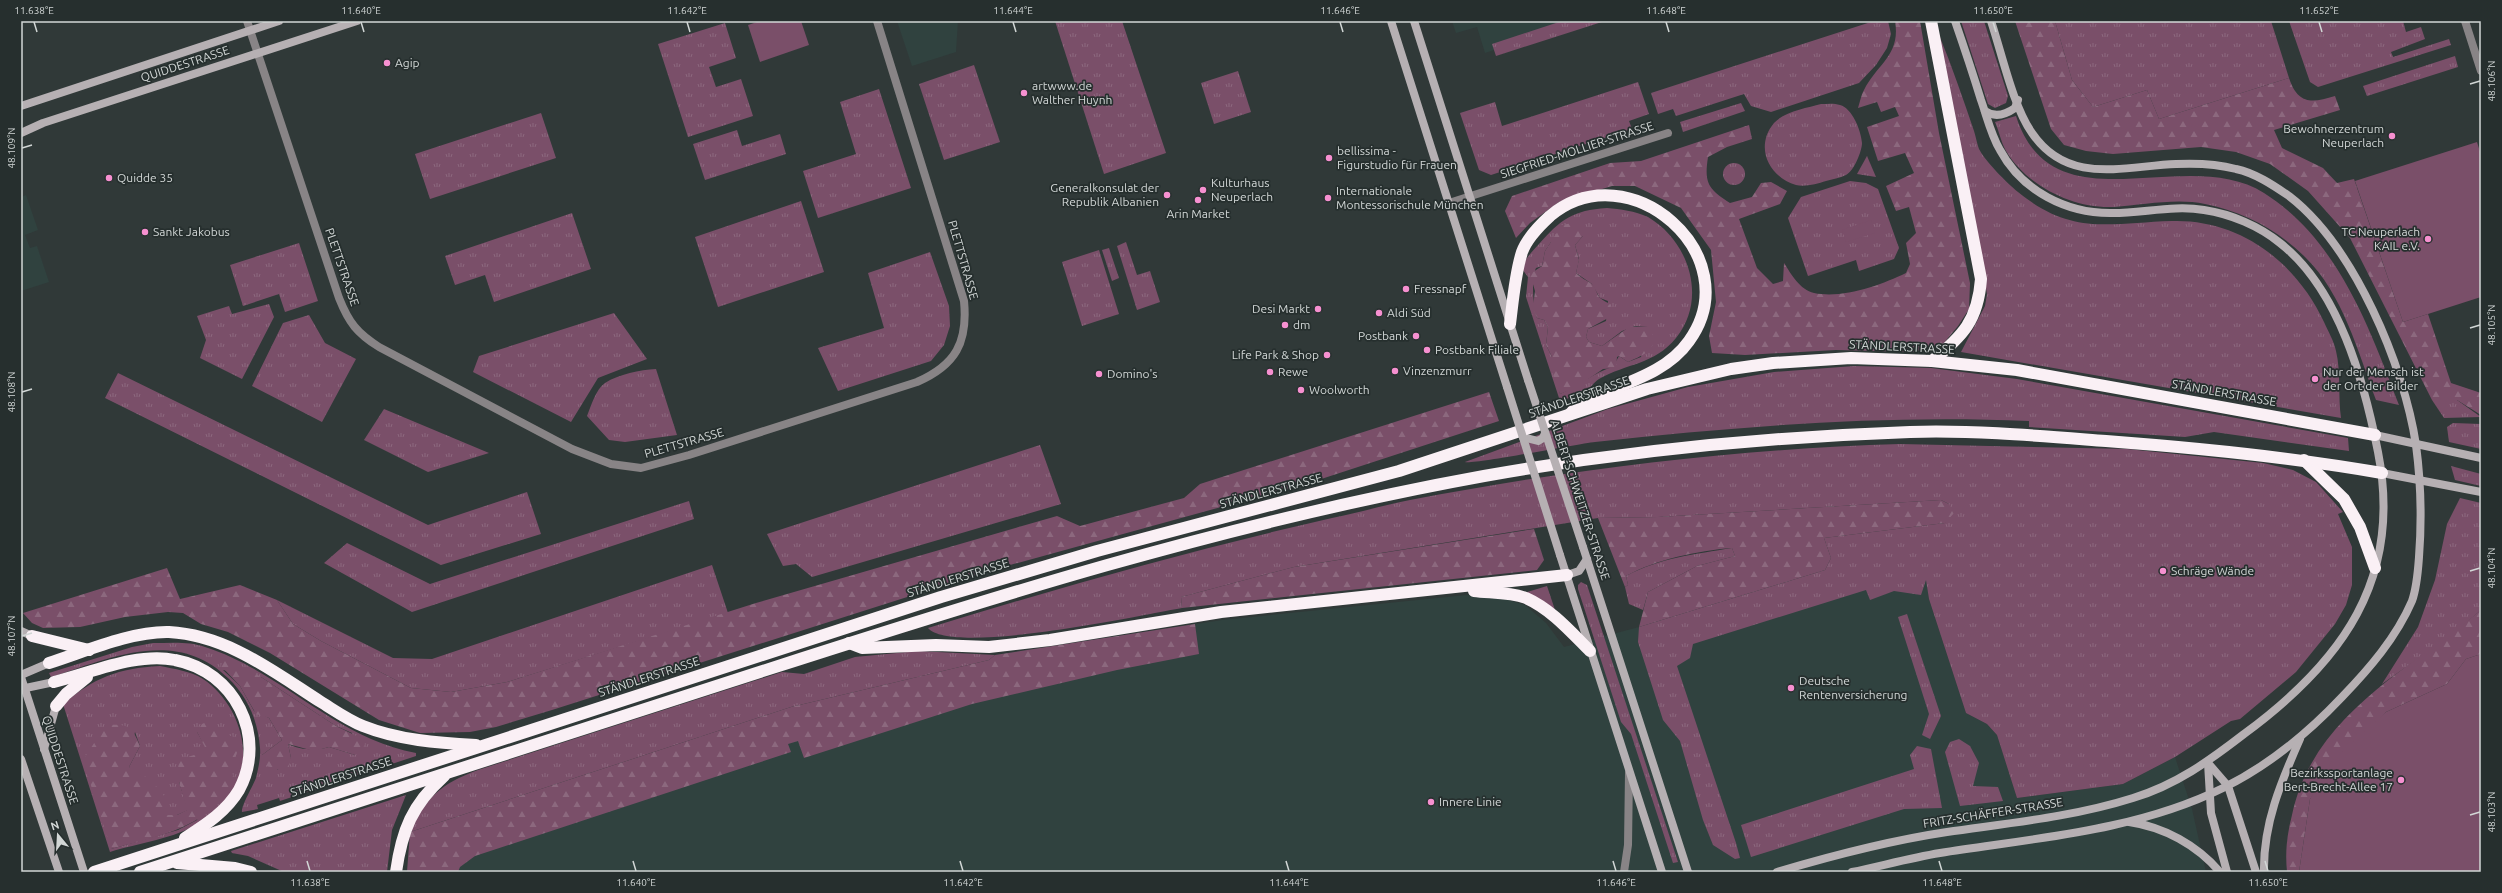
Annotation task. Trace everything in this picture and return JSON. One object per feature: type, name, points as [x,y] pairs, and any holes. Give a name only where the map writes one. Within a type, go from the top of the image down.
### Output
[{"type":"highway","points":[[1931,21],[1981,279],[1979,302],[1969,325],[1952,345],[1932,361]]},
{"type":"highway","points":[[1510,324],[1522,251],[1531,236],[1544,221],[1556,211],[1573,203],[1606,196],[1635,200],[1663,214],[1691,242],[1702,267],[1705,293],[1700,318],[1690,340],[1667,363],[1642,378],[1582,400],[1569,414]]},
{"type":"highway","name":"STÄNDLERSTRASSE","points":[[94,872],[1000,580],[1096,551],[1399,471],[1569,414],[1674,382],[1773,363],[1852,358],[1932,361],[2017,370],[2375,435]]},
{"type":"highway","points":[[145,870],[849,643],[1108,564],[1333,507],[1484,476],[1658,450],[1717,444],[1913,432],[2038,436],[2190,447],[2304,460],[2382,473]]},
{"type":"highway","points":[[2304,460],[2344,499],[2360,527],[2375,568]]},
{"type":"highway","points":[[849,643],[862,648],[936,645],[989,647],[1050,640],[1221,612],[1567,575]]},
{"type":"highway","points":[[1447,589],[1505,594],[1526,598],[1552,615],[1590,651]]},
{"type":"highway","points":[[49,663],[90,650],[151,634],[168,632],[202,637],[241,652],[362,726],[419,740],[483,746]]},
{"type":"highway","points":[[32,636],[90,650]]},
{"type":"highway","points":[[54,682],[119,664],[160,658],[183,662],[210,674],[232,694],[245,718],[249,731],[250,754],[239,790],[226,809],[205,825],[168,848]]},
{"type":"highway","points":[[56,706],[66,694],[93,672]]},
{"type":"highway","points":[[396,872],[400,848],[412,813],[428,791],[448,772]]},
{"type":"highway","points":[[172,862],[235,868],[251,872]]},
{"type":"main road","name":"QUIDDESTRASSE","points":[[21,106],[279,21]]},
{"type":"main road","name":"QUIDDESTRASSE","points":[[21,133],[43,123],[357,21]]},
{"type":"main road","points":[[1390,21],[1590,651],[1662,872]]},
{"type":"main road","name":"ALBERT-SCHWEITZER-STRASSE","points":[[1414,21],[1469,197],[1688,872]]},
{"type":"main road","name":"FRITZ-SCHÄFFER-STRASSE","points":[[1777,872],[1855,848],[2062,815],[2109,805],[2171,783],[2208,763],[2291,698],[2325,662],[2351,627],[2368,591],[2375,568],[2383,529],[2382,473],[2375,435],[2362,384],[2337,319],[2320,287],[2302,263],[2280,243],[2241,220],[2204,210],[2171,209],[2107,213],[2084,211],[2063,204],[2032,188],[2014,171],[2000,151],[1955,21]]},
{"type":"main road","points":[[1852,872],[1917,858],[2046,838],[2126,822],[2228,786],[2274,757],[2326,714],[2373,664],[2390,641],[2414,597],[2418,572],[2422,516],[2421,481],[2404,387],[2374,314],[2338,251],[2315,220],[2290,197],[2262,178],[2235,168],[2178,164],[2102,170],[2082,168],[2052,156],[2036,139],[2028,126],[1991,21]]},
{"type":"main road","points":[[1985,111],[1996,115],[2004,114],[2015,108],[2018,100]]},
{"type":"main road","points":[[1523,438],[1538,441],[1543,438],[1545,432]]},
{"type":"main road","name":"STÄNDLERSTRASSE","points":[[2375,435],[2415,442],[2481,458]]},
{"type":"main road","points":[[2382,473],[2481,492]]},
{"type":"main road","points":[[1567,575],[1579,571],[1587,558]]},
{"type":"main road","points":[[21,630],[32,636]]},
{"type":"main road","points":[[21,676],[49,663]]},
{"type":"main road","name":"QUIDDESTRASSE","points":[[21,676],[23,689],[84,872]]},
{"type":"main road","points":[[23,689],[54,682]]},
{"type":"main road","points":[[44,749],[56,706]]},
{"type":"main road","points":[[2264,872],[2266,844],[2272,808],[2281,780],[2300,737]]},
{"type":"main road","points":[[21,759],[59,872]]},
{"type":"main road","points":[[2208,763],[2228,786],[2256,872]]},
{"type":"main road","points":[[2208,763],[2208,794],[2210,813],[2227,872]]},
{"type":"main road","points":[[2126,822],[2147,826],[2181,840],[2200,852],[2220,872]]},
{"type":"street","name":"PLETTSTRASSE","points":[[247,21],[339,298],[346,316],[358,332],[379,347],[572,450],[611,464],[641,468],[689,455],[917,382],[935,374],[956,351],[966,324],[964,301],[877,21]]},
{"type":"street","points":[[2465,21],[2481,71]]},
{"type":"street","name":"SIEGFRIED-MOLLIER-STRASSE","points":[[1448,204],[1668,133]]},
{"type":"street","points":[[1624,872],[1628,845],[1629,773]]},
{"type":"shaded area","points":[[897,21],[958,21],[956,52],[912,66]]},
{"type":"shaded area","points":[[1452,21],[1582,21],[1485,53],[1477,27],[1456,33]]},
{"type":"shaded area","points":[[26,195],[38,230],[25,235],[30,248],[37,246],[49,282],[21,291],[21,197]]},
{"type":"shaded area","points":[[1825,570],[1926,579],[1929,599],[1966,713],[1987,724],[1997,735],[2017,798],[2123,784],[2175,757],[2192,809],[2206,872],[407,872],[989,660],[995,655],[1222,620],[1467,595],[1505,599],[1525,605],[1546,623],[1564,647],[1639,627]]},
{"type":"green space","points":[[760,21],[801,21],[809,45],[760,62],[748,25]]},
{"type":"green space","points":[[1055,21],[1122,21],[1166,153],[1104,174]]},
{"type":"green space","points":[[1562,21],[1605,21],[1496,56],[1492,44]]},
{"type":"green space","points":[[1874,21],[1888,21],[1891,34],[1887,48],[1876,65],[1859,83],[1771,112],[1751,106],[1744,94],[1676,116],[1673,109],[1658,114],[1651,93]]},
{"type":"green space","points":[[1895,21],[1920,21],[1939,133],[1970,283],[1969,309],[1958,326],[1943,344],[1913,352],[1836,350],[1745,355],[1712,353],[1709,336],[1716,302],[1711,250],[1681,208],[1635,186],[1612,186],[1559,202],[1530,223],[1516,238],[1505,211],[1512,196],[1610,163],[1641,161],[1749,125],[1752,139],[1727,147],[1708,157],[1707,179],[1712,189],[1730,203],[1752,197],[1761,183],[1771,182],[1787,191],[1780,204],[1739,219],[1757,268],[1773,284],[1783,281],[1784,263],[1796,281],[1804,289],[1814,293],[1825,294],[1837,294],[1862,290],[1906,273],[1910,264],[1906,243],[1916,233],[1909,207],[1896,211],[1886,186],[1914,173],[1905,153],[1878,161],[1867,127],[1899,116],[1895,107],[1881,112],[1877,102],[1858,108],[1861,96],[1869,81],[1887,58],[1895,42]]},
{"type":"green space","points":[[1961,21],[1984,21],[2008,96],[2006,103],[1995,108],[1988,104]]},
{"type":"green space","points":[[2015,21],[2055,21],[2072,80],[2093,107],[2147,90],[2159,119],[2289,78],[2297,93],[2307,100],[2319,100],[2335,96],[2340,110],[2274,130],[2282,148],[2323,168],[2337,183],[2354,179],[2403,322],[2428,314],[2451,383],[2481,393],[2481,415],[2457,400],[2432,400],[2350,238],[2308,191],[2270,164],[2236,152],[2201,147],[2113,154],[2086,151],[2064,145],[2051,129]]},
{"type":"green space","points":[[2055,21],[2271,21],[2289,78],[2159,119],[2147,90],[2093,107],[2072,80]]},
{"type":"green space","points":[[2289,21],[2403,21],[2406,32],[2421,27],[2425,39],[2391,52],[2393,57],[2449,39],[2451,45],[2318,87],[2310,82]]},
{"type":"green space","points":[[725,23],[736,58],[709,67],[716,87],[741,79],[753,116],[688,137],[658,44]]},
{"type":"green space","points":[[1939,35],[1962,95],[1979,149],[1991,166],[2008,183],[2038,206],[2056,215],[2074,221],[2092,224],[2172,221],[2197,222],[2243,236],[2263,248],[2282,263],[2312,300],[2334,344],[2338,359],[2341,418],[1961,352],[1985,306],[1987,294]]},
{"type":"green space","points":[[2455,56],[2458,67],[2367,96],[2363,86]]},
{"type":"green space","points":[[974,65],[1000,142],[944,160],[919,84]]},
{"type":"green space","points":[[1238,71],[1251,112],[1214,124],[1201,83]]},
{"type":"green space","points":[[1638,82],[1649,114],[1629,121],[1632,129],[1491,175],[1479,170],[1460,113],[1495,102],[1502,126]]},
{"type":"green space","points":[[879,89],[911,188],[818,218],[803,171],[856,154],[840,102]]},
{"type":"green space","points":[[1741,103],[1745,111],[1683,132],[1680,122]]},
{"type":"green space","points":[[1821,104],[1838,104],[1848,110],[1855,120],[1860,132],[1862,143],[1861,151],[1855,165],[1846,175],[1815,184],[1803,186],[1796,185],[1786,181],[1778,175],[1767,160],[1765,142],[1768,132],[1774,123],[1784,116],[1796,110]]},
{"type":"green space","points":[[541,113],[556,158],[430,199],[415,154]]},
{"type":"green space","points":[[2016,116],[2034,150],[2059,170],[2090,178],[2125,179],[2198,176],[2232,180],[2264,193],[2290,212],[2312,235],[2331,260],[2348,287],[2376,346],[2399,405],[2376,400],[2356,343],[2330,288],[2305,257],[2283,238],[2246,217],[2232,211],[2205,204],[2194,202],[2160,202],[2114,207],[2098,207],[2083,204],[2052,193],[2026,175],[2015,164],[2004,148],[1995,122]]},
{"type":"green space","points":[[737,130],[742,146],[780,134],[786,154],[705,180],[693,144]]},
{"type":"green space","name":"TC Neuperlach KAIL e.V.","points":[[2477,142],[2481,155],[2481,297],[2403,322],[2355,181]]},
{"type":"green space","points":[[1867,156],[1876,177],[1857,174]]},
{"type":"green space","points":[[1730,163],[1738,163],[1745,170],[1745,178],[1738,185],[1730,185],[1723,178],[1723,170]]},
{"type":"green space","points":[[1850,181],[1866,183],[1878,189],[1899,248],[1894,259],[1859,271],[1856,260],[1808,276],[1788,218],[1801,197]]},
{"type":"green space","points":[[801,201],[824,272],[718,307],[695,237]]},
{"type":"green space","points":[[1607,208],[1633,212],[1648,217],[1662,227],[1674,241],[1683,256],[1689,272],[1692,289],[1691,306],[1686,323],[1676,338],[1659,354],[1640,363],[1609,374],[1599,379],[1582,393],[1560,401],[1526,297],[1528,277],[1522,269],[1531,253],[1561,223],[1576,214],[1595,209]],"holes":[[[1583,236],[1575,245],[1579,259],[1576,273],[1592,284],[1600,298],[1608,301],[1606,321],[1588,329],[1586,337],[1589,342],[1602,346],[1622,331],[1635,326],[1648,326],[1641,357],[1628,362],[1619,356],[1613,367],[1599,372],[1560,394],[1552,357],[1546,345],[1548,327],[1544,320],[1537,318],[1533,293],[1533,279],[1536,268],[1542,266],[1545,251],[1551,242]]]},
{"type":"green space","points":[[572,213],[591,269],[494,302],[485,275],[455,285],[445,256]]},
{"type":"green space","points":[[1871,220],[1875,233],[1846,242],[1842,230]]},
{"type":"green space","points":[[1578,222],[1584,230],[1583,236],[1575,245],[1579,260],[1576,273],[1592,284],[1600,298],[1611,307],[1610,317],[1588,329],[1586,337],[1589,342],[1602,346],[1629,327],[1648,326],[1652,334],[1653,345],[1646,353],[1628,362],[1619,356],[1617,357],[1616,368],[1603,369],[1575,388],[1560,394],[1551,368],[1552,357],[1546,345],[1548,327],[1544,320],[1537,318],[1533,307],[1535,291],[1530,274],[1542,266],[1545,251],[1562,225]]},
{"type":"green space","points":[[1126,242],[1137,275],[1150,271],[1160,302],[1137,310],[1117,246]]},
{"type":"green space","points":[[299,243],[318,301],[285,312],[279,294],[243,306],[230,265]]},
{"type":"green space","points":[[1109,248],[1119,278],[1112,281],[1102,250]]},
{"type":"green space","points":[[1099,250],[1119,314],[1082,326],[1062,262]]},
{"type":"green space","points":[[930,252],[949,306],[950,326],[944,345],[931,361],[838,391],[818,348],[884,328],[868,273]]},
{"type":"green space","points":[[269,304],[274,317],[242,379],[200,358],[206,340],[197,316],[229,306],[232,314]]},
{"type":"green space","points":[[614,313],[647,359],[598,378],[571,422],[473,372],[479,356]]},
{"type":"green space","points":[[309,315],[325,343],[356,359],[322,422],[252,386],[283,323]]},
{"type":"green space","points":[[1854,366],[1931,368],[2017,379],[2348,438],[2349,451],[2214,432],[2185,437],[2029,427],[2029,421],[1919,420],[1812,423],[1704,431],[1595,442],[1465,462],[1608,409],[1688,387],[1774,372]]},
{"type":"green space","points":[[656,369],[677,435],[625,442],[609,440],[587,416],[599,389],[605,383],[617,377],[637,371]]},
{"type":"green space","points":[[118,373],[428,525],[527,492],[541,534],[441,565],[105,398]]},
{"type":"green space","points":[[1489,392],[1499,421],[1312,482],[992,570],[552,710],[496,727],[470,732],[420,733],[379,720],[270,653],[228,632],[201,624],[183,613],[168,612],[125,617],[80,627],[43,628],[32,623],[23,613],[167,568],[180,599],[240,585],[277,600],[293,624],[321,641],[411,688],[451,692],[507,682],[756,603],[1057,516],[1080,526],[1184,498],[1200,484]]},
{"type":"green space","points":[[2432,400],[2457,400],[2481,417],[2444,418]]},
{"type":"green space","points":[[384,409],[489,453],[428,472],[364,440]]},
{"type":"green space","points":[[2453,423],[2481,424],[2481,449],[2449,442],[2447,427]]},
{"type":"green space","points":[[1900,444],[2127,449],[2263,463],[2293,470],[2316,482],[2343,512],[2338,514],[2352,547],[2352,585],[2346,605],[2335,624],[2296,672],[2240,719],[2231,721],[2175,757],[2123,784],[2017,798],[1997,735],[1987,724],[1966,713],[1929,599],[1926,580],[1921,595],[1894,591],[1870,600],[1866,590],[1693,644],[1690,658],[1677,666],[1736,843],[1740,858],[1735,859],[1713,845],[1703,820],[1680,741],[1663,720],[1638,642],[1639,627],[1825,570],[1831,558],[1824,538],[1945,523],[1949,504],[1941,500],[1658,517],[1598,518],[1294,567],[1181,597],[1182,608],[1090,625],[1008,636],[972,638],[944,635],[928,628],[1078,583],[1179,556],[1281,530],[1410,500],[1532,479],[1654,462],[1777,450]]},
{"type":"green space","points":[[1040,445],[1061,504],[812,577],[796,564],[783,566],[767,534]]},
{"type":"green space","points":[[2451,466],[2481,474],[2481,486],[2455,480]]},
{"type":"green space","points":[[2460,498],[2481,503],[2481,610],[2454,633],[2382,684],[2418,627],[2435,580],[2447,524]]},
{"type":"green space","points":[[1941,500],[1949,504],[1954,513],[1945,523],[1824,538],[1831,558],[1825,570],[1639,627],[1648,592],[1697,566],[1735,556],[1732,548],[1705,551],[1664,560],[1626,576],[1628,585],[1625,587],[1598,518],[1658,517]]},
{"type":"green space","points":[[689,501],[694,519],[412,612],[324,563],[347,543],[430,584]]},
{"type":"green space","points":[[1534,529],[1544,560],[1537,570],[1182,608],[1181,597],[1294,567]]},
{"type":"green space","points":[[1732,548],[1735,556],[1697,566],[1648,592],[1643,610],[1629,604],[1625,587],[1628,585],[1626,576],[1651,565],[1665,561]]},
{"type":"green space","points":[[712,565],[728,613],[507,682],[451,692],[411,688],[321,641],[293,624],[277,600],[393,658],[432,659]]},
{"type":"green space","points":[[1581,582],[1587,585],[1678,862],[1673,863],[1631,734],[1621,722],[1578,589],[1578,585]]},
{"type":"green space","points":[[1547,586],[1555,610],[1524,593]]},
{"type":"green space","points":[[2481,610],[2481,654],[2466,659],[2447,684],[2386,712],[2310,799],[2299,872],[2287,872],[2287,843],[2292,815],[2303,780],[2320,749],[2342,722],[2367,698]]},
{"type":"green space","points":[[1907,614],[1941,716],[1930,739],[1922,735],[1929,714],[1898,617]]},
{"type":"green space","points":[[1195,624],[1199,654],[1117,670],[972,704],[804,758],[798,741],[788,744],[791,752],[475,856],[460,867],[458,872],[407,872],[410,832],[791,707],[989,660],[995,655]]},
{"type":"green space","points":[[153,643],[186,643],[205,647],[233,658],[259,672],[334,719],[360,733],[387,745],[416,753],[416,756],[280,801],[279,798],[257,805],[258,809],[242,812],[245,801],[256,778],[259,763],[260,748],[257,728],[251,710],[235,685],[208,663],[187,654],[165,650],[142,651],[96,662],[51,677],[49,673],[132,647]],"holes":[[[223,670],[261,677],[336,726],[352,733],[355,755],[329,747],[308,749],[298,748],[288,744],[291,758],[278,770],[262,755],[282,740],[269,718],[254,711],[240,686]]]},
{"type":"green space","points":[[918,651],[995,655],[989,660],[791,707],[410,832],[429,800],[436,793],[454,781],[478,770],[782,672],[804,674],[855,657]]},
{"type":"green space","name":"Bezirkssportanlage Bert-Brecht-Allee 17","points":[[2481,654],[2481,872],[2299,872],[2310,799],[2332,761],[2386,712],[2447,684],[2466,659]]},
{"type":"green space","points":[[229,659],[261,677],[336,726],[363,739],[365,744],[361,751],[355,755],[329,747],[314,751],[288,744],[291,758],[288,770],[284,772],[262,764],[262,755],[282,740],[269,718],[256,714],[240,686],[221,666],[223,661]]},
{"type":"green space","points":[[160,666],[188,672],[198,676],[215,688],[233,713],[239,727],[243,758],[241,773],[235,787],[228,797],[201,822],[180,833],[168,837],[110,852],[63,704],[85,687],[107,676],[131,669]],"holes":[[[135,732],[140,746],[129,767],[164,815],[177,815],[188,810],[179,782],[208,751],[197,732],[220,741],[197,820],[178,830],[111,849]]]},
{"type":"green space","points":[[213,719],[220,731],[220,741],[232,735],[240,748],[230,765],[234,779],[222,798],[206,814],[181,828],[153,838],[111,849],[83,760],[106,725],[124,726],[131,730],[140,746],[129,767],[151,780],[165,797],[165,815],[177,815],[187,810],[179,782],[178,760],[207,751],[197,732],[202,724]]},
{"type":"green space","points":[[1959,739],[1970,746],[1979,763],[1973,786],[1998,787],[2003,801],[1960,806],[1945,752],[1950,742]]},
{"type":"green space","points":[[1917,746],[1931,749],[1942,808],[1904,809],[1751,857],[1741,825],[1914,769],[1910,755]]},
{"type":"green space","points":[[406,795],[392,830],[387,872],[284,872],[248,856],[232,853],[231,851]]},
{"type":"place","name":"Agip","points":[[387,63]]},
{"type":"place","name":"artwww.de Walther Huynh","points":[[1024,93]]},
{"type":"place","name":"Bewohnerzentrum Neuperlach","points":[[2392,136]]},
{"type":"place","name":"bellissima - Figurstudio für Frauen","points":[[1329,158]]},
{"type":"place","name":"Quidde 35","points":[[109,178]]},
{"type":"place","name":"Kulturhaus Neuperlach","points":[[1203,190]]},
{"type":"place","name":"Generalkonsulat der Republik Albanien","points":[[1167,195]]},
{"type":"place","name":"Internationale Montessorischule München","points":[[1328,198]]},
{"type":"place","name":"Arin Market","points":[[1198,200]]},
{"type":"place","name":"Sankt Jakobus","points":[[145,232]]},
{"type":"place","name":"TC Neuperlach KAIL e.V.","points":[[2428,239]]},
{"type":"place","name":"Fressnapf","points":[[1406,289]]},
{"type":"place","name":"Desi Markt","points":[[1318,309]]},
{"type":"place","name":"Aldi Süd","points":[[1379,313]]},
{"type":"place","name":"dm","points":[[1285,325]]},
{"type":"place","name":"Postbank","points":[[1416,336]]},
{"type":"place","name":"Postbank Filiale","points":[[1427,350]]},
{"type":"place","name":"Life Park & Shop","points":[[1327,355]]},
{"type":"place","name":"Vinzenzmurr","points":[[1395,371]]},
{"type":"place","name":"Rewe","points":[[1270,372]]},
{"type":"place","name":"Domino's","points":[[1099,374]]},
{"type":"place","name":"Nur der Mensch ist der Ort der Bilder","points":[[2315,379]]},
{"type":"place","name":"Woolworth","points":[[1301,390]]},
{"type":"place","name":"Schräge Wände","points":[[2163,571]]},
{"type":"place","name":"Deutsche Rentenversicherung","points":[[1791,688]]},
{"type":"place","name":"Bezirkssportanlage Bert-Brecht-Allee 17","points":[[2401,780]]},
{"type":"place","name":"Innere Linie","points":[[1431,802]]}]
